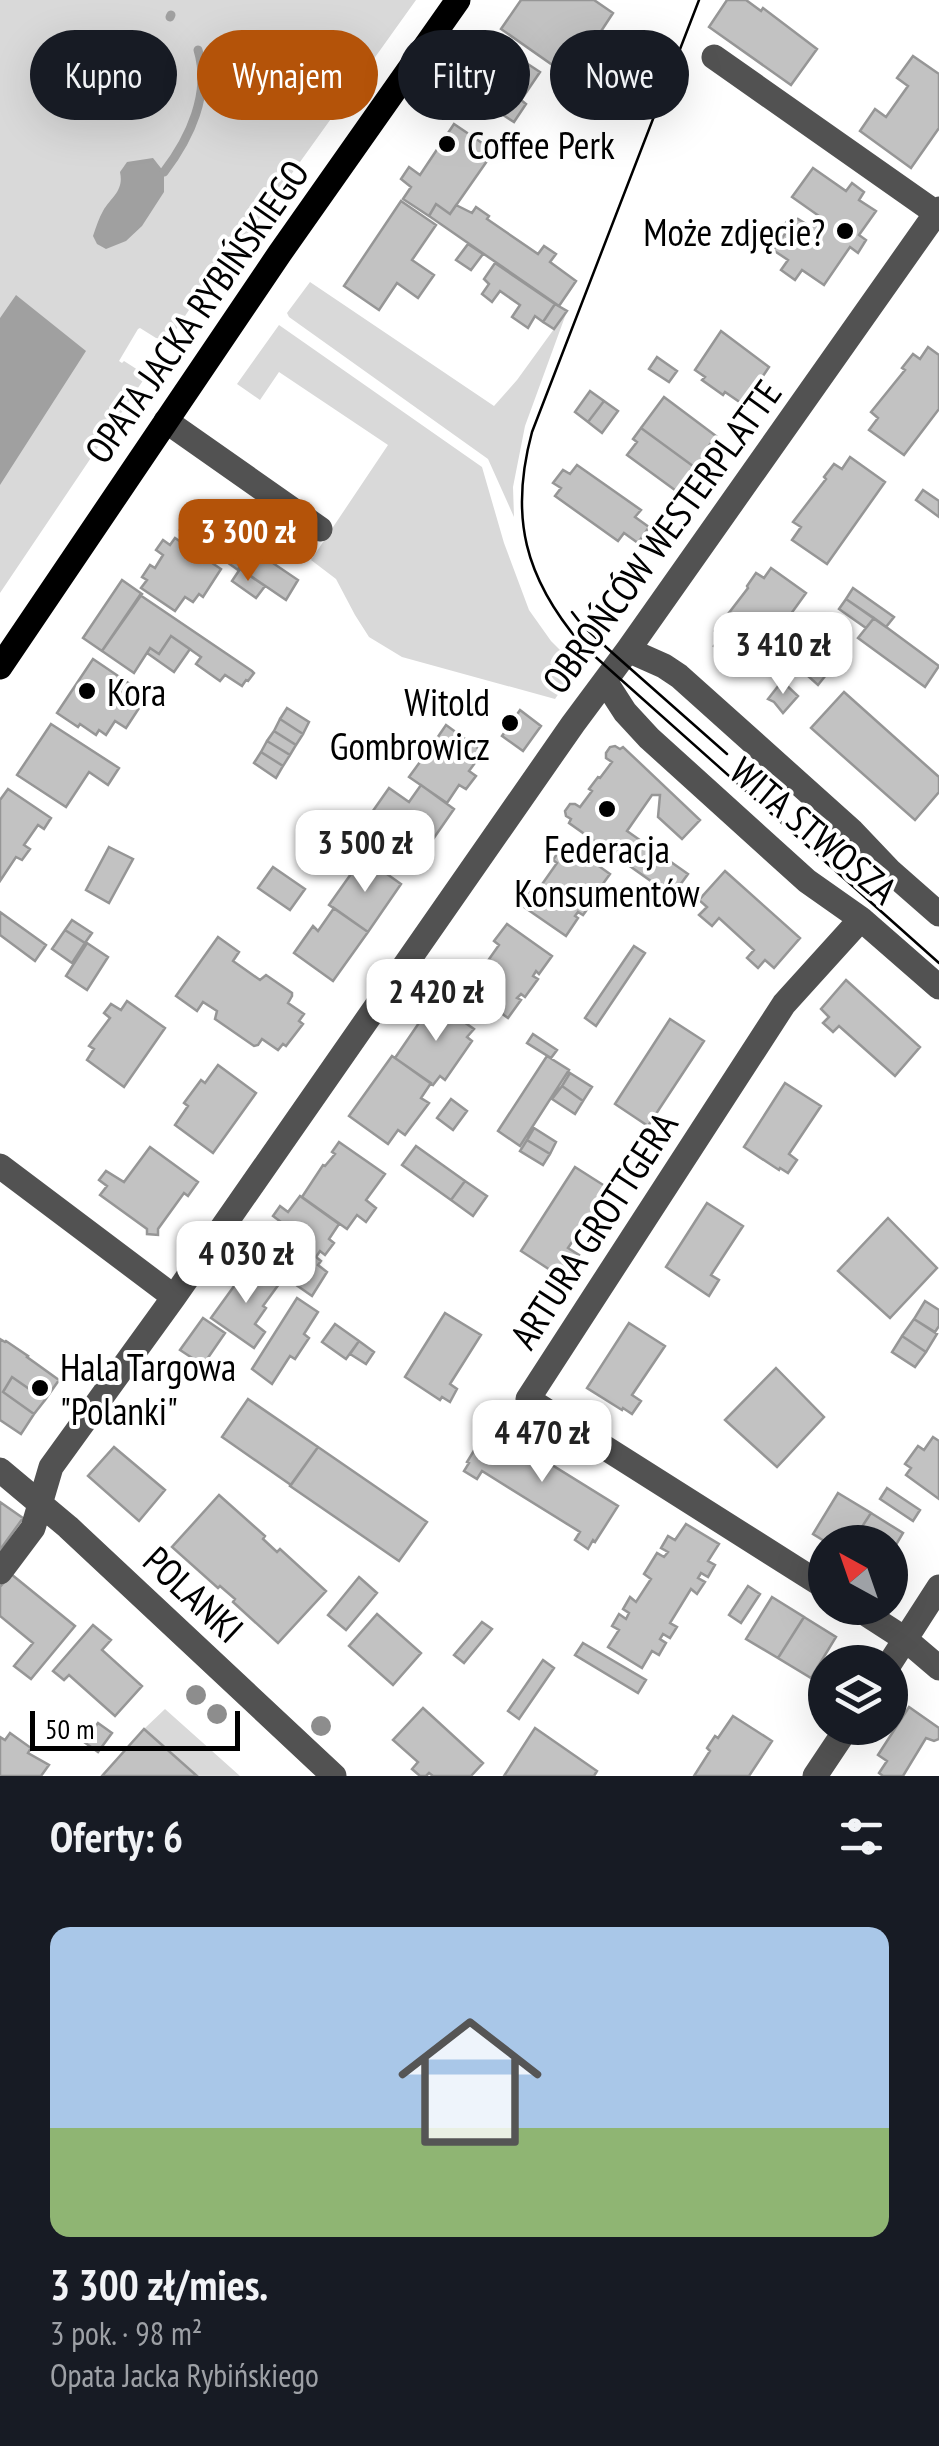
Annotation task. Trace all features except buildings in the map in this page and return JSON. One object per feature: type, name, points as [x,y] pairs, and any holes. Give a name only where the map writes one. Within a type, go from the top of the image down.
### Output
[{"type":"main road","name":"OPATA JACKA RYBIŃSKIEGO","points":[[0,667],[458,0]]},
{"type":"street","points":[[714,57],[937,211]]},
{"type":"street","name":"OBROŃCÓW WESTERPLATTE","points":[[0,1572],[33,1528],[51,1468],[937,211]]},
{"type":"street","points":[[166,420],[320,529]]},
{"type":"street","name":"WITA STWOSZA","points":[[628,650],[679,676],[852,831],[892,872],[934,899]]},
{"type":"street","name":"WITA STWOSZA","points":[[604,681],[649,738],[808,881],[860,918],[939,987]]},
{"type":"street","name":"ARTURA GROTTGERA","points":[[808,1576],[528,1399],[784,1004],[860,918]]},
{"type":"street","points":[[0,1166],[174,1297]]},
{"type":"street","name":"POLANKI","points":[[0,1470],[40,1502],[334,1776]]},
{"type":"street","points":[[901,1645],[939,1587]]},
{"type":"street","points":[[883,1625],[939,1668]]},
{"type":"street","points":[[815,1776],[836,1745]]},
{"type":"shaded area","points":[[0,0],[416,0],[378,53],[378,30],[197,30],[197,120],[330,120],[169,340],[138,329],[119,361],[138,370],[144,379],[0,593]]},
{"type":"shaded area","points":[[153,158],[164,172],[164,192],[142,226],[126,241],[106,249],[97,244],[93,236],[103,211],[119,189],[120,172],[127,162]]},
{"type":"shaded area","points":[[310,282],[494,406],[567,311],[525,426],[513,487],[514,517],[488,459],[289,317],[287,313]]},
{"type":"shaded area","points":[[16,295],[86,351],[0,485],[0,318]]},
{"type":"shaded area","points":[[279,325],[482,467],[529,610],[551,641],[577,667],[555,699],[402,657],[369,637],[336,579],[311,560],[388,445],[279,372],[260,400],[237,384]]},
{"type":"shaded area","points":[[165,1709],[240,1776],[197,1776],[144,1729]]},
{"type":"waterway","points":[[164,172],[182,145],[197,110]]},
{"type":"tram line","points":[[699,0],[532,432],[522,492],[527,545],[546,595],[581,644],[939,963]]},
{"type":"tram line","points":[[572,612],[727,754]]},
{"type":"place","name":"Coffee Perk","points":[[447,144]]},
{"type":"place","name":"Może zdjęcie?","points":[[845,231]]},
{"type":"place","name":"Kora","points":[[87,691]]},
{"type":"place","name":"Witold Gombrowicz","points":[[510,723]]},
{"type":"place","name":"Federacja Konsumentów","points":[[607,809]]},
{"type":"place","name":"Hala Targowa \"Polanki\"","points":[[40,1388]]}]
